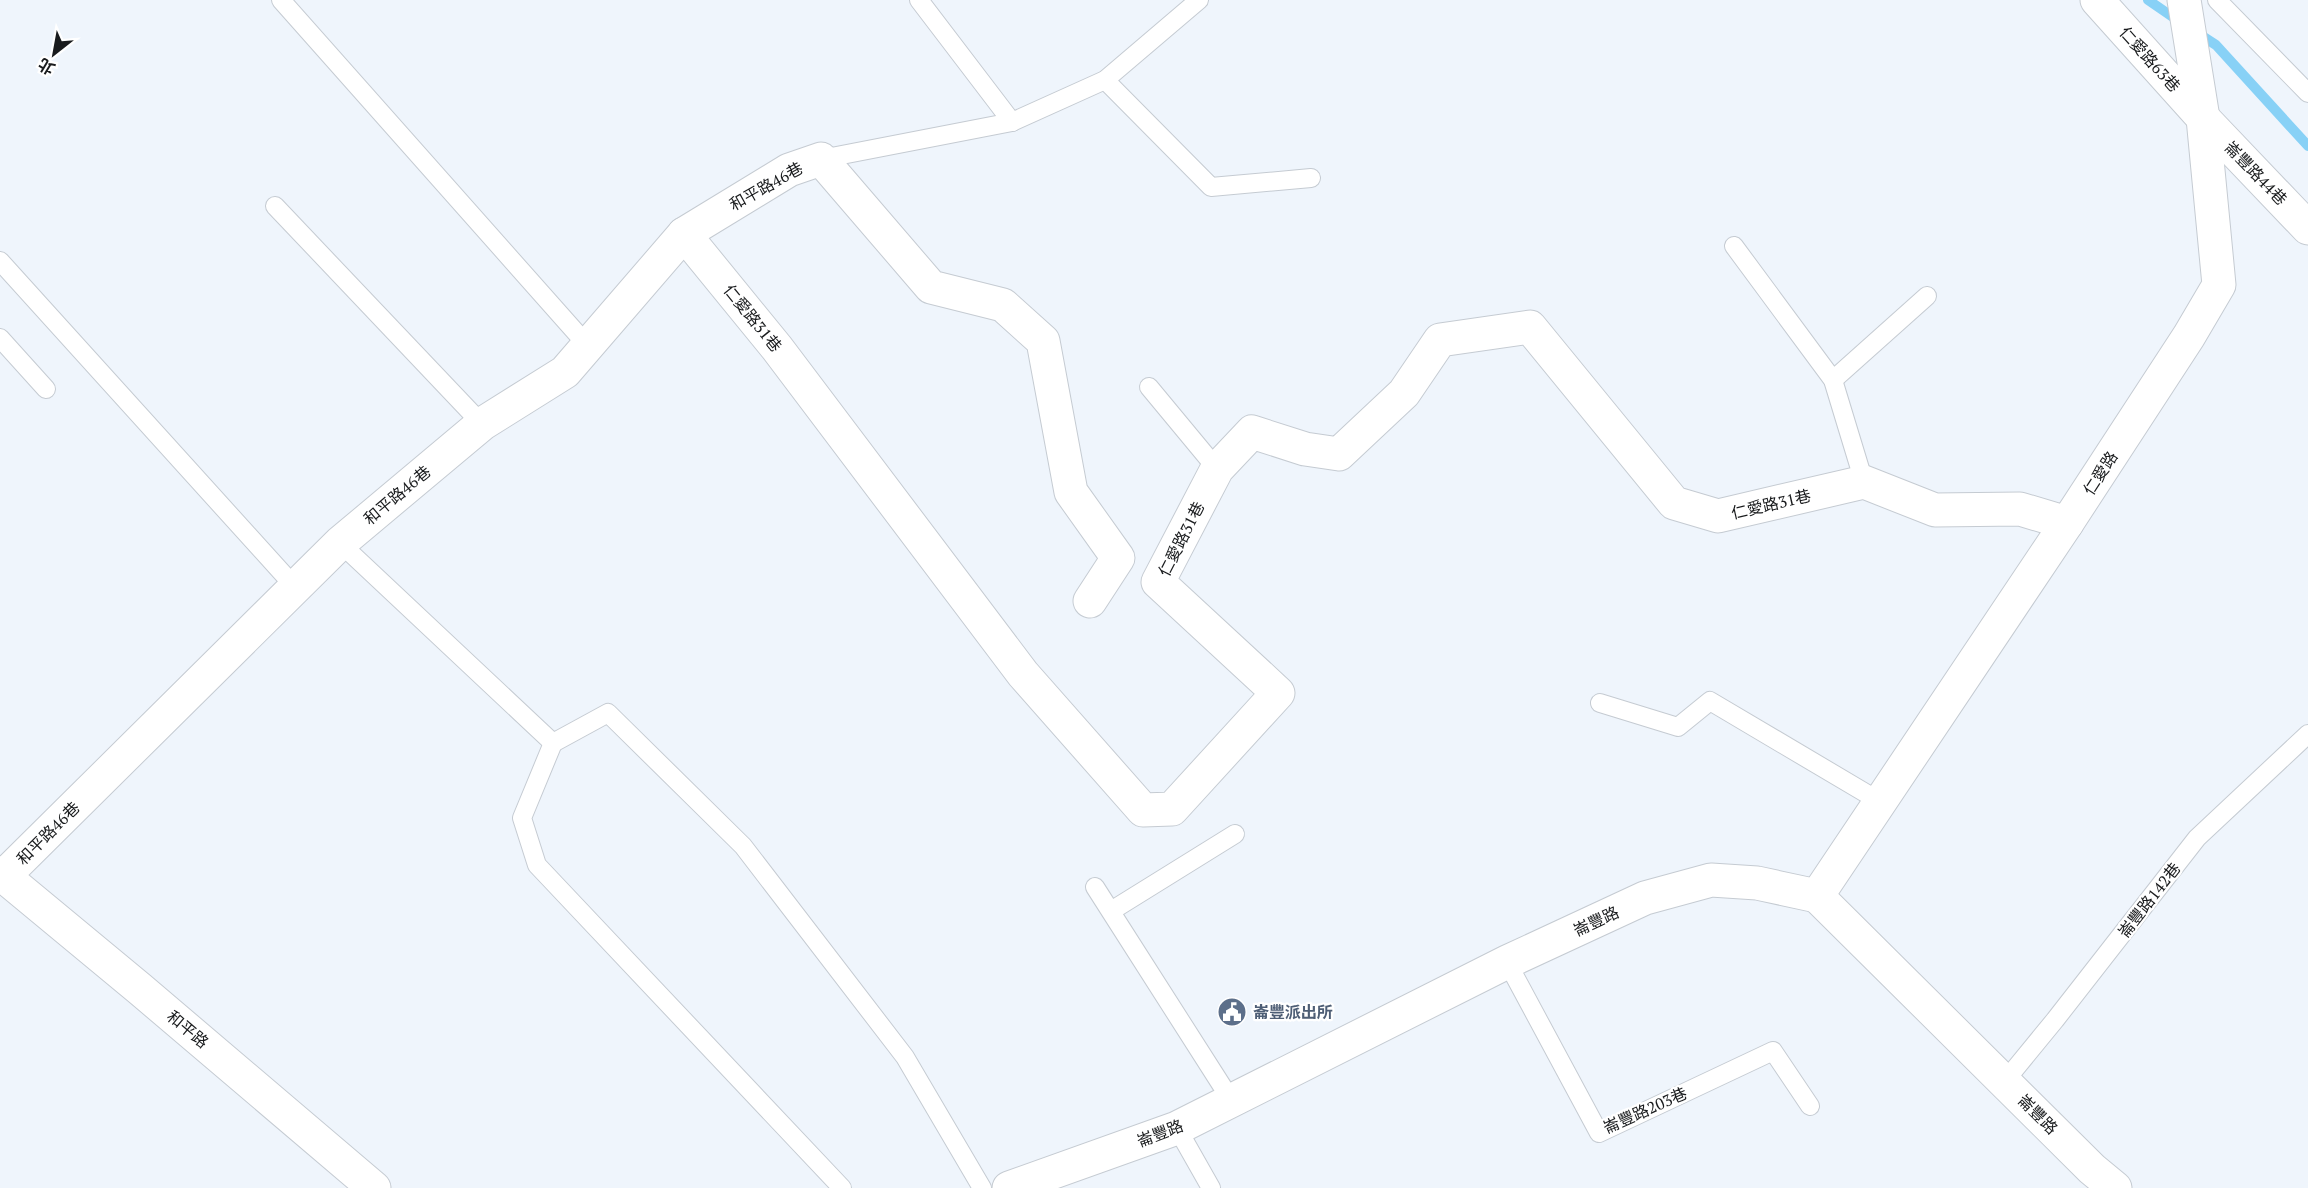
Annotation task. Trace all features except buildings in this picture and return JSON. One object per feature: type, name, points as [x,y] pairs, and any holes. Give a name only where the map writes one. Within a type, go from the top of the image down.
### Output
[{"type":"street","name":"仁愛路63巷","points":[[2097,0],[2204,118]]},
{"type":"street","name":"仁愛路","points":[[1817,896],[2067,523],[2189,336],[2219,285],[2204,118],[2184,0]]},
{"type":"street","name":"崙豐路44巷","points":[[2204,118],[2308,228]]},
{"type":"street","name":"和平路46巷","points":[[2,875],[340,543],[483,424],[565,372],[684,234],[789,170],[821,159],[931,287],[1003,305],[1043,341],[1071,492],[1118,558],[1090,601]]},
{"type":"street","name":"仁愛路31巷","points":[[684,234],[777,348],[1023,674],[1143,810],[1172,809],[1278,693],[1158,582],[1217,469],[1252,432],[1305,449],[1339,454],[1404,393],[1440,340],[1530,327],[1674,503],[1718,516],[1864,483]]},
{"type":"street","points":[[1864,483],[1935,510],[2020,509],[2067,523]]},
{"type":"street","name":"和平路","points":[[2,875],[374,1188]]},
{"type":"street","name":"崙豐路","points":[[1009,1188],[1177,1128],[1507,962],[1645,898],[1711,880],[1757,883],[1817,896],[2092,1168],[2115,1188]]},
{"type":"lane","points":[[281,0],[588,346]]},
{"type":"lane","points":[[919,0],[1012,122]]},
{"type":"lane","name":"和平路46巷","points":[[821,159],[1012,122],[1105,80],[1199,0]]},
{"type":"lane","points":[[2217,0],[2308,93]]},
{"type":"lane","points":[[1105,80],[1211,187],[1311,178]]},
{"type":"lane","points":[[275,206],[483,424]]},
{"type":"lane","points":[[1734,246],[1833,380],[1864,483]]},
{"type":"lane","points":[[0,261],[295,587]]},
{"type":"lane","points":[[1833,380],[1927,296]]},
{"type":"lane","points":[[0,338],[46,389]]},
{"type":"lane","points":[[1149,387],[1217,469]]},
{"type":"lane","points":[[340,543],[553,743]]},
{"type":"lane","points":[[1600,703],[1678,727],[1710,700],[1879,801]]},
{"type":"lane","points":[[842,1188],[537,865],[522,818],[553,743],[608,713],[743,846],[904,1057],[982,1188]]},
{"type":"lane","name":"崙豐路142巷","points":[[2005,1081],[2197,838],[2308,734]]},
{"type":"lane","points":[[1111,911],[1235,834]]},
{"type":"lane","points":[[1095,887],[1232,1100]]},
{"type":"lane","name":"崙豐路203巷","points":[[1507,962],[1599,1133],[1773,1051],[1810,1106]]},
{"type":"lane","points":[[1177,1128],[1211,1188]]},
{"type":"waterway","points":[[2148,0],[2180,22]]},
{"type":"waterway","points":[[2196,32],[2216,45],[2308,146]]},
{"type":"place","name":"崙豐派出所","points":[[1232,1012]]}]
